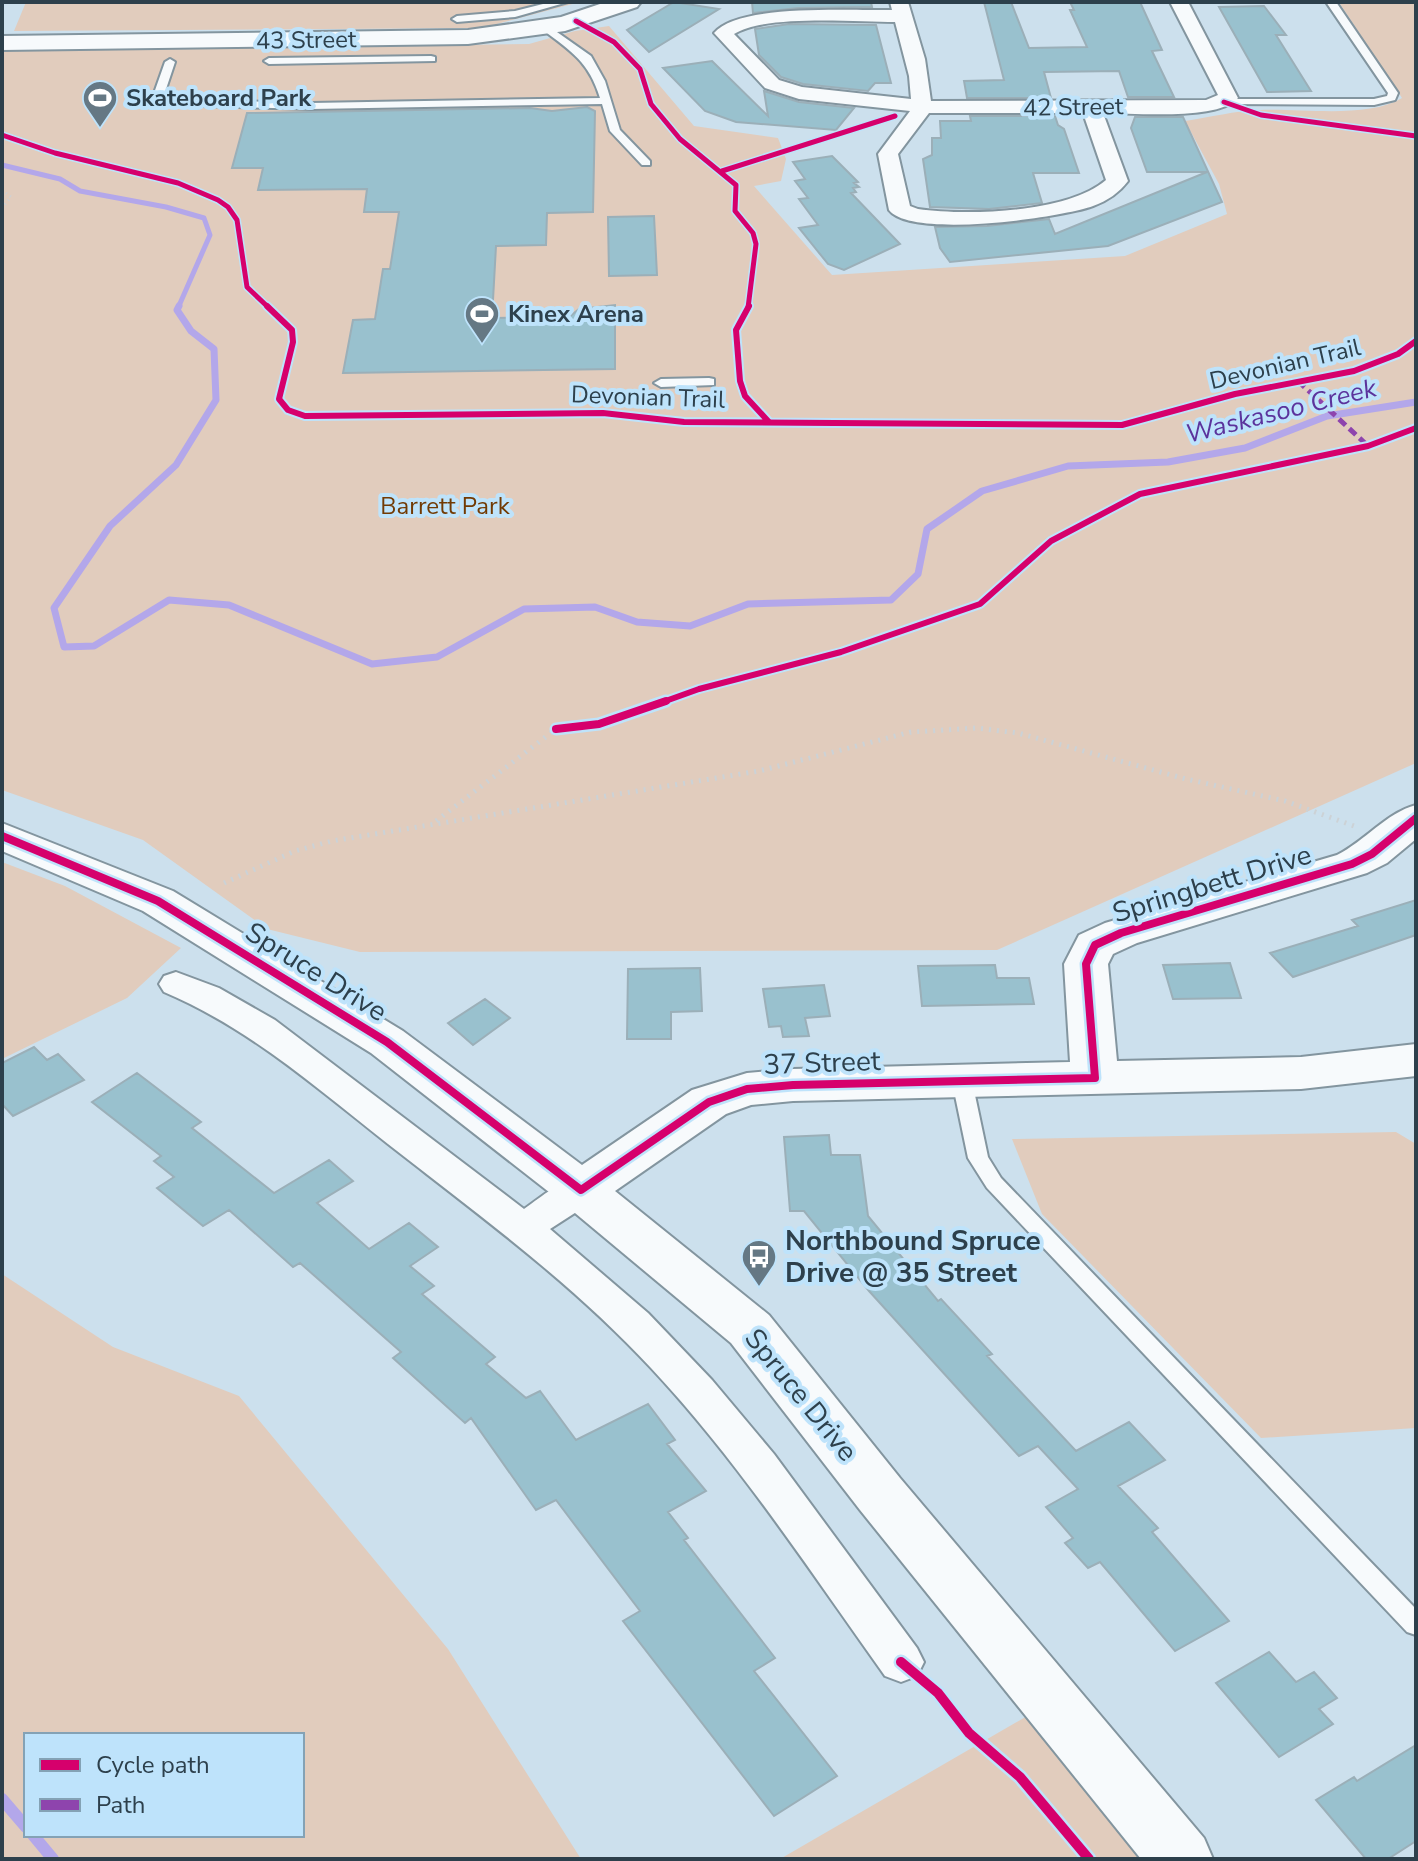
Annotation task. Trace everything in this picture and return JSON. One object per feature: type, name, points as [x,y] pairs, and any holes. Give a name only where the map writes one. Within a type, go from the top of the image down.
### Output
[{"type":"street","points":[[1179,2],[1227,92],[1228,98],[1224,102]]},
{"type":"street","name":"43 Street","points":[[2,43],[440,38],[547,28],[618,7]]},
{"type":"street","points":[[901,9],[923,98],[918,117],[890,147],[888,161],[900,210],[907,215],[930,219],[1066,206],[1090,199],[1113,186],[1117,176],[1091,107]]},
{"type":"street","name":"42 Street","points":[[901,9],[759,19],[730,25],[723,33],[778,88],[922,108],[1209,106],[1224,102]]},
{"type":"street","name":"Springbett Drive","points":[[1095,1078],[1086,964],[1095,945],[1121,933],[1343,867],[1372,854],[1403,829]]},
{"type":"street","name":"Spruce Drive","points":[[2,836],[158,901],[387,1042],[581,1190],[750,1329],[880,1494],[1181,1859]]},
{"type":"street","points":[[176,984],[210,996],[267,1029],[522,1229],[625,1316],[705,1400],[743,1447],[901,1662]]},
{"type":"street","name":"37 Street","points":[[522,1229],[709,1102],[747,1089],[793,1085],[1301,1073],[1416,1060]]},
{"type":"lane","points":[[457,19],[515,14],[563,2]]},
{"type":"lane","points":[[1224,102],[1374,102],[1391,98],[1393,93],[1331,2]]},
{"type":"lane","points":[[547,28],[587,58],[600,81],[617,135],[646,163]]},
{"type":"lane","points":[[269,61],[431,59]]},
{"type":"lane","points":[[170,62],[158,96],[166,102],[325,106],[606,101]]},
{"type":"lane","points":[[661,383],[709,382]]},
{"type":"lane","points":[[962,1081],[978,1158],[994,1183],[1416,1625]]},
{"type":"path","points":[[2,190],[11,197],[2,208]]},
{"type":"path","points":[[224,883],[308,847],[433,823],[664,789],[759,771],[911,732],[977,728],[1018,733],[1186,779],[1403,829]]},
{"type":"path","points":[[433,823],[556,729]]},
{"type":"green space","points":[[26,2],[580,2],[482,28],[14,31]]},
{"type":"green space","name":"Barrett Park","points":[[1416,2],[1416,763],[997,950],[360,952],[267,929],[143,840],[2,790],[2,51],[529,44],[575,31],[609,26],[694,126],[778,138],[786,159],[781,181],[754,186],[832,275],[1125,256],[1227,214],[1219,184],[1185,121],[1260,110],[1353,110],[1388,104],[1402,98],[1340,4]]},
{"type":"green space","points":[[2,862],[65,886],[181,948],[127,998],[2,1059]]},
{"type":"green space","points":[[1396,1132],[1416,1144],[1416,1428],[1261,1438],[1042,1214],[1012,1139]]},
{"type":"green space","points":[[2,1274],[113,1347],[239,1396],[448,1649],[581,1859],[2,1859]]},
{"type":"green space","points":[[1053,1701],[1181,1859],[780,1859]]},
{"type":"building","points":[[674,2],[719,9],[649,52],[627,30]]},
{"type":"building","points":[[752,2],[871,2],[872,7],[798,8],[753,13]]},
{"type":"building","points":[[984,2],[1011,2],[1029,48],[1087,47],[1070,10],[1074,10],[1070,2],[1140,2],[1162,50],[1152,51],[1174,97],[1128,97],[1119,71],[1044,72],[1051,98],[967,98],[964,81],[1004,80]]},
{"type":"building","points":[[1264,6],[1286,35],[1276,35],[1311,91],[1267,92],[1219,7]]},
{"type":"building","points":[[789,24],[876,25],[891,83],[875,83],[868,91],[803,84],[781,77],[759,55],[755,29]]},
{"type":"building","points":[[712,61],[768,116],[764,91],[799,102],[854,108],[836,130],[736,122],[705,111],[663,68]]},
{"type":"building","points":[[587,107],[595,111],[593,212],[547,213],[546,245],[496,246],[492,318],[569,317],[579,309],[615,305],[615,369],[343,373],[353,320],[375,319],[383,269],[390,269],[399,212],[364,212],[367,189],[258,190],[263,168],[232,168],[247,113],[530,108],[552,111]]},
{"type":"building","points":[[970,116],[1055,116],[1058,125],[1064,129],[1079,173],[1033,173],[1042,203],[989,209],[930,207],[923,159],[932,155],[932,138],[941,138],[940,121],[971,121]]},
{"type":"building","points":[[1135,117],[1183,117],[1222,202],[1108,246],[950,262],[940,248],[935,227],[987,226],[1049,219],[1055,234],[1207,172],[1147,172],[1131,128]]},
{"type":"building","points":[[832,156],[858,182],[854,183],[859,187],[853,188],[856,192],[851,193],[900,244],[844,270],[828,264],[799,228],[818,225],[799,199],[808,198],[795,181],[805,179],[793,162]]},
{"type":"building","points":[[654,216],[657,275],[609,276],[608,217]]},
{"type":"building","points":[[1416,900],[1416,935],[1293,977],[1270,953],[1358,926],[1352,920]]},
{"type":"building","points":[[1230,963],[1241,998],[1173,999],[1163,965]]},
{"type":"building","points":[[995,965],[997,978],[1029,978],[1034,1004],[922,1006],[918,966]]},
{"type":"building","points":[[700,968],[702,1011],[671,1012],[671,1039],[627,1039],[628,969]]},
{"type":"building","points":[[824,985],[830,1016],[805,1018],[809,1036],[783,1037],[781,1026],[769,1027],[763,989]]},
{"type":"building","points":[[485,999],[510,1018],[473,1045],[448,1023]]},
{"type":"building","points":[[34,1047],[47,1060],[58,1054],[84,1080],[13,1116],[2,1104],[2,1063]]},
{"type":"building","points":[[137,1073],[201,1122],[192,1128],[274,1193],[329,1160],[353,1181],[317,1203],[369,1249],[409,1223],[438,1247],[410,1266],[434,1286],[422,1294],[495,1357],[486,1364],[526,1398],[540,1391],[576,1440],[648,1404],[675,1440],[667,1444],[706,1491],[668,1512],[688,1538],[684,1540],[775,1658],[754,1671],[837,1776],[774,1816],[623,1621],[640,1611],[556,1500],[536,1510],[471,1418],[465,1423],[393,1358],[401,1352],[300,1263],[293,1267],[229,1210],[203,1226],[157,1188],[174,1177],[154,1161],[161,1156],[92,1102]]},
{"type":"building","points":[[829,1135],[831,1155],[860,1155],[868,1216],[938,1301],[941,1299],[992,1354],[987,1356],[1076,1451],[1129,1422],[1165,1460],[1118,1486],[1158,1528],[1152,1532],[1229,1621],[1175,1651],[1100,1562],[1088,1568],[1065,1543],[1073,1538],[1046,1507],[1078,1489],[1038,1446],[1019,1456],[869,1291],[804,1211],[790,1211],[784,1137]]},
{"type":"building","points":[[1269,1652],[1296,1682],[1314,1672],[1337,1698],[1319,1709],[1333,1724],[1279,1757],[1216,1683]]},
{"type":"building","points":[[1416,1745],[1416,1841],[1388,1859],[1366,1859],[1316,1800],[1354,1777],[1357,1781]]},
{"type":"waterway","name":"Waskasoo Creek","points":[[2,165],[60,179],[80,191],[166,207],[204,218],[210,235],[178,308]]},
{"type":"waterway","name":"Waskasoo Creek","points":[[178,308],[191,331],[214,349],[216,400],[176,465],[110,526],[54,608],[64,647],[94,646],[169,600],[229,605],[372,664],[437,657],[524,609],[595,607],[637,622],[690,626],[748,604],[891,600],[918,574],[927,529],[982,491],[1068,466],[1168,462],[1245,448],[1327,416],[1416,402]]},
{"type":"waterway","points":[[2,1799],[24,1825]]},
{"type":"waterway","points":[[35,1837],[53,1859]]},
{"type":"marked path","points":[[1298,381],[1368,446]]},
{"type":"cycle path","name":"Devonian Trail","points":[[576,21],[614,42],[640,69],[651,104],[680,139],[736,185],[735,211],[753,233],[756,244],[751,303],[736,330],[740,381],[745,396],[768,421]]},
{"type":"cycle path","points":[[1224,102],[1261,115],[1416,136]]},
{"type":"cycle path","points":[[722,171],[895,116]]},
{"type":"cycle path","name":"Devonian Trail","points":[[2,135],[55,153],[178,183],[228,207],[237,220],[247,287],[292,330],[293,342],[279,399],[288,410],[305,416],[603,413],[684,422],[1122,425],[1235,394],[1354,371],[1398,354],[1416,341]]},
{"type":"cycle path","points":[[556,729],[599,724],[699,689],[841,652],[980,604],[1051,541],[1140,494],[1368,446],[1416,428]]},
{"type":"cycle path","points":[[2,836],[158,901],[387,1042],[581,1190],[709,1102],[747,1089],[793,1085],[1095,1078],[1086,964],[1095,945],[1121,933],[1352,864],[1372,854],[1416,818]]},
{"type":"cycle path","points":[[901,1662],[938,1693],[969,1733],[1020,1777],[1089,1859]]},
{"type":"place","name":"Skateboard Park","points":[[100,129]]},
{"type":"place","name":"Kinex Arena","points":[[482,345]]},
{"type":"place","name":"Northbound Spruce Drive @ 35 Street","points":[[759,1288]]}]
